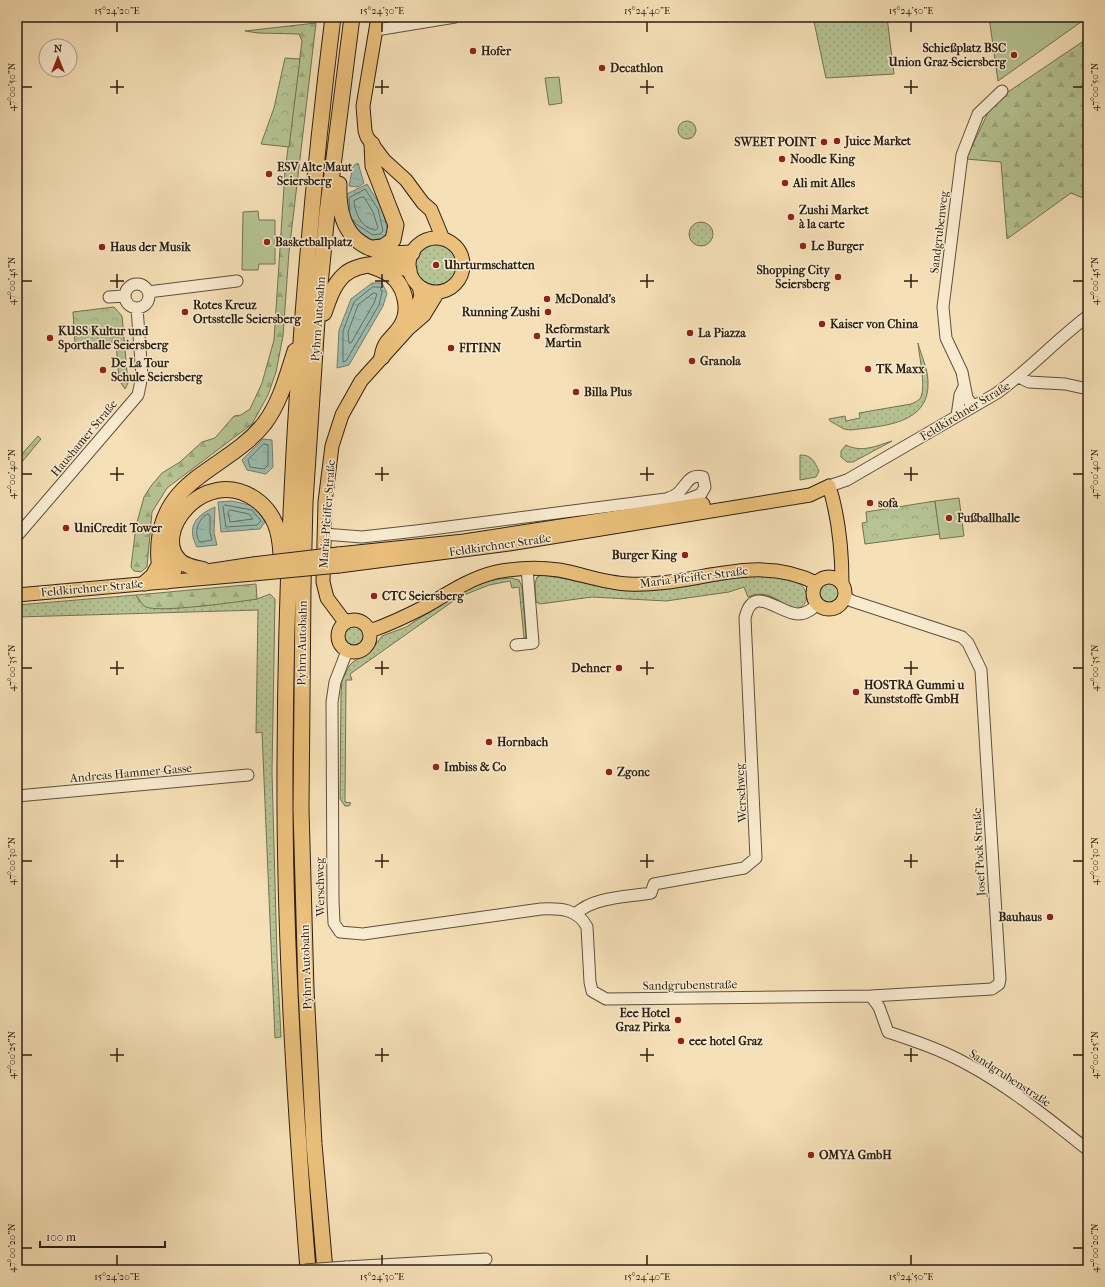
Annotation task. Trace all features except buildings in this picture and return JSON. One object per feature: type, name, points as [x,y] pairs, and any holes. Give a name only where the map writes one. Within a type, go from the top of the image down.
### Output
[{"type":"highway","name":"Pyhrn Autobahn","points":[[306,1270],[294,1073],[289,938],[286,810],[288,588],[302,332],[320,132],[333,17]]},
{"type":"highway","name":"Pyhrn Autobahn","points":[[325,1270],[309,1056],[301,809],[305,502],[327,213],[338,138],[343,80],[352,17]]},
{"type":"highway","points":[[338,138],[341,147],[338,198],[341,218],[348,233],[361,243],[372,248],[391,253],[412,253]]},
{"type":"highway","points":[[372,144],[373,166],[396,225],[393,240],[383,247],[372,248]]},
{"type":"highway","points":[[316,343],[330,293],[344,274],[361,266],[371,265],[393,264],[403,266],[409,270]]},
{"type":"highway","points":[[371,265],[386,272],[395,279],[401,288],[406,308],[401,326],[384,346],[382,357]]},
{"type":"highway","points":[[288,588],[282,575],[281,540],[276,523],[269,511],[249,495],[227,489],[215,490],[196,498],[182,513],[178,520],[172,538],[174,570],[167,581],[161,574],[158,548],[161,525],[171,503],[192,480],[248,441],[264,424],[276,406],[302,332]]},
{"type":"highway","points":[[173,550],[181,562],[204,570]]},
{"type":"highway","points":[[145,583],[153,576],[159,565]]},
{"type":"main road","points":[[377,23],[363,116],[365,131],[372,144],[384,160],[406,180],[423,203],[431,210],[443,239]]},
{"type":"main road","points":[[423,203],[427,223],[426,240]]},
{"type":"main road","points":[[433,238],[443,239],[452,243],[458,250],[463,266],[462,273],[456,284],[450,289],[438,292],[430,291],[419,286],[414,281],[409,270],[409,261],[412,253],[419,244],[433,238]]},
{"type":"main road","name":"Maria-Pfeiffer-Straße","points":[[409,328],[419,306],[421,296],[419,286]]},
{"type":"main road","name":"Maria-Pfeiffer-Straße","points":[[345,622],[332,605],[325,592],[323,576],[324,534],[332,446],[337,430],[354,392],[369,371],[409,328],[424,315],[438,292]]},
{"type":"main road","name":"Feldkirchner Straße","points":[[338,560],[808,486],[829,486]]},
{"type":"main road","points":[[829,486],[827,510],[835,559],[829,576]]},
{"type":"main road","points":[[829,486],[834,501],[842,547],[842,583],[846,592],[842,603],[834,608],[824,608],[818,604],[813,594],[816,584],[820,579],[829,576],[842,583]]},
{"type":"main road","name":"Feldkirchner Straße","points":[[17,595],[167,581],[184,582],[253,569],[509,544],[810,495],[829,486]]},
{"type":"main road","name":"Maria-Pfeiffer-Straße","points":[[370,631],[391,624],[475,579],[496,572],[527,568],[559,570],[600,580],[629,584],[659,583],[769,569],[799,575],[816,584]]},
{"type":"main road","name":"Feldkirchner Straße","points":[[167,581],[179,576],[204,570],[253,569]]},
{"type":"main road","points":[[353,620],[360,621],[367,626],[370,631],[370,640],[365,648],[357,652],[348,651],[341,646],[338,636],[340,628],[345,622],[353,620]]},
{"type":"street","points":[[377,23],[455,17]]},
{"type":"street","name":"Sandgrubenweg","points":[[973,406],[967,398],[962,372],[946,338],[943,324],[943,307],[962,155],[976,118],[987,104],[1002,90]]},
{"type":"street","points":[[148,292],[237,281]]},
{"type":"street","points":[[136,284],[144,286],[148,292],[147,303],[137,308],[130,306],[124,296],[127,289],[136,284]]},
{"type":"street","points":[[109,297],[124,296]]},
{"type":"street","name":"Haushamer Straße","points":[[19,529],[138,395],[142,376],[137,308]]},
{"type":"street","name":"Feldkirchner Straße","points":[[829,486],[847,480],[997,393],[1019,377],[1061,338],[1088,316]]},
{"type":"street","points":[[1019,377],[1029,382],[1065,384],[1088,389]]},
{"type":"street","points":[[957,416],[960,395],[965,386]]},
{"type":"street","points":[[324,534],[356,537],[408,532],[658,500],[676,495],[691,477],[696,475],[703,477],[705,487],[701,494],[690,500],[654,511]]},
{"type":"street","points":[[516,645],[533,643],[527,568]]},
{"type":"street","name":"Josef Pock-Straße","points":[[791,997],[871,996],[984,991],[992,989],[999,984],[981,670],[968,642],[962,637],[852,601],[845,597]]},
{"type":"street","name":"Werschweg","points":[[348,651],[335,682],[332,702],[333,901],[334,923],[337,930],[350,935],[363,934],[541,909],[563,909],[576,914],[581,908],[591,903],[651,894],[654,884],[744,868],[756,858],[745,618],[747,610],[755,602],[767,601],[787,612],[800,614],[812,609],[818,604]]},
{"type":"street","name":"Andreas Hammer-Gasse","points":[[17,796],[248,775]]},
{"type":"street","name":"Sandgrubenstraße","points":[[576,914],[584,921],[588,933],[589,974],[592,991],[606,999],[791,997]]},
{"type":"street","name":"Sandgrubenstraße","points":[[871,996],[879,1007],[888,1032],[937,1050],[968,1064],[1031,1106],[1088,1150]]},
{"type":"street","points":[[306,1270],[486,1259]]},
{"type":"green space","points":[[813,17],[887,17],[894,74],[826,78]]},
{"type":"green space","name":"Schießplatz BSC Union Graz-Seiersberg","points":[[989,17],[1088,17],[998,81]]},
{"type":"green space","points":[[316,23],[289,252],[283,336],[276,372],[268,395],[252,424],[167,488],[152,512],[147,567],[141,572],[134,571],[131,567],[136,526],[144,497],[162,473],[180,462],[202,442],[215,438],[234,416],[241,415],[250,409],[262,383],[274,340],[285,171],[302,41],[299,34],[258,33],[245,31]]},
{"type":"green space","points":[[1088,38],[1088,200],[1071,193],[1007,239],[1001,162],[966,159],[993,102]]},
{"type":"green space","points":[[285,58],[300,59],[289,147],[261,144],[274,108]]},
{"type":"green space","points":[[559,77],[562,103],[549,105],[545,78]]},
{"type":"green space","points":[[683,121],[691,121],[696,126],[694,137],[691,139],[683,139],[678,134],[678,126]]},
{"type":"green space","points":[[258,211],[259,220],[275,220],[275,264],[259,264],[258,270],[242,270],[243,212]]},
{"type":"green space","points":[[701,222],[706,223],[712,229],[712,239],[706,245],[701,246],[696,245],[690,239],[689,234],[690,229],[696,223]]},
{"type":"green space","points":[[432,243],[440,243],[445,244],[452,249],[457,256],[457,274],[452,281],[445,286],[432,287],[424,284],[417,277],[414,269],[414,261],[417,253],[424,246]]},
{"type":"green space","points":[[114,307],[122,316],[128,383],[125,389],[119,380],[116,342],[75,344],[73,312]]},
{"type":"green space","points":[[918,343],[926,367],[928,382],[926,396],[921,407],[912,415],[902,421],[876,427],[851,430],[844,429],[830,421],[829,419],[845,416],[846,421],[860,418],[859,413],[911,404],[919,400],[923,386]]},
{"type":"green space","points":[[38,436],[41,439],[17,468],[17,452],[21,455]]},
{"type":"green space","points":[[892,441],[853,462],[847,462],[841,457],[841,451],[846,445],[863,449],[875,447]]},
{"type":"green space","points":[[800,455],[810,457],[814,462],[819,471],[816,477],[800,480]]},
{"type":"green space","name":"Fußballhalle","points":[[959,498],[964,536],[940,539],[935,501]]},
{"type":"green space","points":[[935,501],[940,534],[865,544],[862,523],[867,522],[866,512]]},
{"type":"green space","points":[[542,575],[605,587],[631,590],[644,590],[725,579],[768,576],[786,578],[800,584],[806,592],[806,602],[801,607],[796,609],[791,608],[773,597],[766,595],[757,594],[748,597],[744,587],[729,592],[666,601],[592,597],[540,604],[536,602],[535,584],[537,577]]},
{"type":"green space","points":[[511,578],[519,580],[522,587],[526,637],[524,638],[519,587],[512,588],[510,581],[489,585],[459,597],[350,674],[352,680],[346,680],[345,802],[351,803],[349,806],[345,806],[340,799],[341,694],[342,681],[349,666],[371,651],[382,636],[406,627],[464,590],[491,580]]},
{"type":"green space","points":[[829,581],[838,584],[841,593],[838,602],[829,605],[820,602],[817,593],[820,584]]},
{"type":"green space","points":[[256,584],[257,599],[199,606],[154,609],[144,606],[136,595]]},
{"type":"green space","points":[[270,594],[275,599],[272,772],[277,957],[281,1037],[275,1038],[262,732],[256,733],[258,610],[17,617],[17,605],[136,595],[140,602],[176,608],[257,599]]},
{"type":"green space","points":[[354,624],[362,628],[366,636],[362,644],[354,648],[346,644],[342,636],[346,628]]},
{"type":"water","points":[[358,163],[364,183],[358,187],[349,186],[353,166]]},
{"type":"water","points":[[367,184],[382,208],[388,232],[383,238],[372,240],[352,227],[345,195]]},
{"type":"water","points":[[372,283],[382,283],[387,293],[383,306],[349,365],[337,368],[339,330],[351,299]]},
{"type":"water","points":[[263,439],[272,440],[273,467],[266,474],[247,470],[242,460]]},
{"type":"water","points":[[232,501],[254,506],[267,519],[260,529],[221,532],[218,502]]},
{"type":"water","points":[[215,507],[214,533],[217,545],[197,547],[192,533],[195,522],[208,510]]},
{"type":"place","name":"Hofer","points":[[473,51]]},
{"type":"place","name":"Schießplatz BSC Union Graz-Seiersberg","points":[[1014,55]]},
{"type":"place","name":"Decathlon","points":[[602,68]]},
{"type":"place","name":"Juice Market","points":[[837,141]]},
{"type":"place","name":"SWEET POINT","points":[[824,142]]},
{"type":"place","name":"Noodle King","points":[[782,159]]},
{"type":"place","name":"ESV Alte Maut Seiersberg","points":[[269,174]]},
{"type":"place","name":"Ali mit Alles","points":[[785,183]]},
{"type":"place","name":"Zushi Market à la carte","points":[[791,217]]},
{"type":"place","name":"Basketballplatz","points":[[267,242]]},
{"type":"place","name":"Le Burger","points":[[803,246]]},
{"type":"place","name":"Haus der Musik","points":[[102,247]]},
{"type":"place","name":"Uhrturmschatten","points":[[436,265]]},
{"type":"place","name":"Shopping City Seiersberg","points":[[838,277]]},
{"type":"place","name":"McDonald's","points":[[547,299]]},
{"type":"place","name":"Rotes Kreuz Ortsstelle Seiersberg","points":[[185,312]]},
{"type":"place","name":"Running Zushi","points":[[548,312]]},
{"type":"place","name":"Kaiser von China","points":[[822,324]]},
{"type":"place","name":"La Piazza","points":[[690,333]]},
{"type":"place","name":"Reformstark Martin","points":[[537,336]]},
{"type":"place","name":"KUSS Kultur und Sporthalle Seiersberg","points":[[50,338]]},
{"type":"place","name":"FITINN","points":[[451,348]]},
{"type":"place","name":"Granola","points":[[692,361]]},
{"type":"place","name":"TK Maxx","points":[[868,369]]},
{"type":"place","name":"De La Tour Schule Seiersberg","points":[[103,370]]},
{"type":"place","name":"Billa Plus","points":[[576,392]]},
{"type":"place","name":"sofa","points":[[870,503]]},
{"type":"place","name":"Fußballhalle","points":[[949,518]]},
{"type":"place","name":"UniCredit Tower","points":[[66,528]]},
{"type":"place","name":"Burger King","points":[[685,555]]},
{"type":"place","name":"CTC Seiersberg","points":[[374,596]]},
{"type":"place","name":"Dehner","points":[[619,668]]},
{"type":"place","name":"HOSTRA Gummi u Kunststoffe GmbH","points":[[856,692]]},
{"type":"place","name":"Hornbach","points":[[489,742]]},
{"type":"place","name":"Imbiss & Co","points":[[436,767]]},
{"type":"place","name":"Zgonc","points":[[609,772]]},
{"type":"place","name":"Bauhaus","points":[[1050,917]]},
{"type":"place","name":"Eee Hotel Graz Pirka","points":[[678,1020]]},
{"type":"place","name":"eee hotel Graz","points":[[681,1041]]},
{"type":"place","name":"OMYA GmbH","points":[[811,1155]]}]
